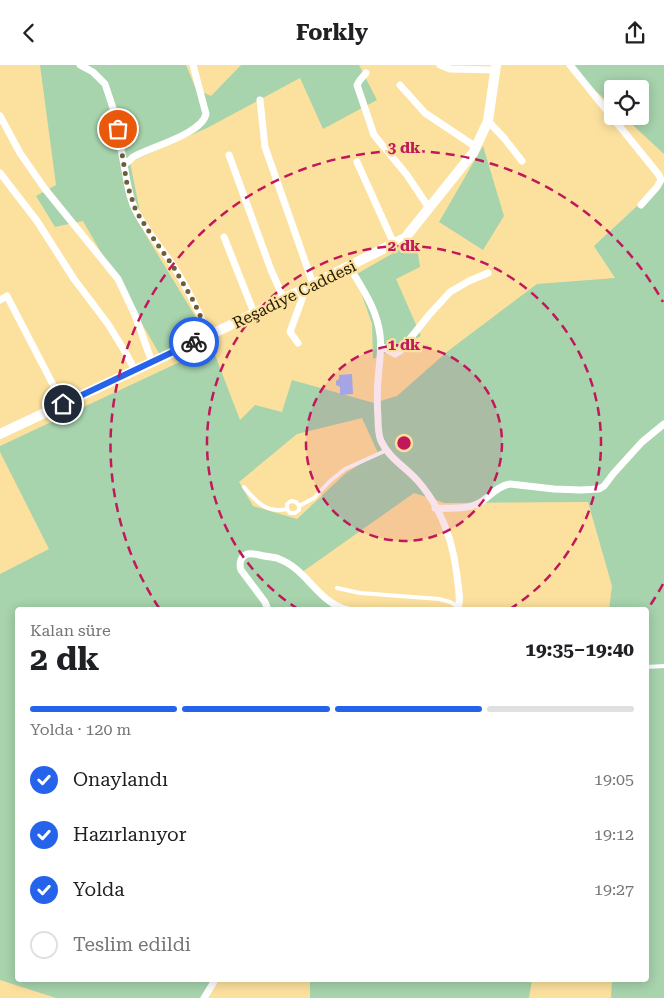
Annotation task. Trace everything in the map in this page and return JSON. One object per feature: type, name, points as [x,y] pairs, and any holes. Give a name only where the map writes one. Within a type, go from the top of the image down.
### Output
[{"type":"street","points":[[80,65],[93,72],[105,85],[114,111],[127,184],[136,211],[173,266],[194,302],[209,335]]},
{"type":"street","points":[[124,165],[134,157],[184,135],[202,123],[206,114],[193,65]]},
{"type":"street","points":[[440,65],[450,69],[495,68]]},
{"type":"street","points":[[570,65],[659,175],[661,180],[657,187],[641,205]]},
{"type":"street","name":"Reşadiye Caddesi","points":[[0,434],[284,299],[405,238],[473,153],[488,121],[495,68]]},
{"type":"street","points":[[366,73],[357,85],[374,135],[408,175],[429,208]]},
{"type":"street","points":[[400,85],[425,113],[476,147]]},
{"type":"street","points":[[260,100],[265,147],[310,286],[290,332],[298,343]]},
{"type":"street","points":[[0,116],[20,153],[45,189],[118,279],[135,315],[152,362]]},
{"type":"street","points":[[488,121],[522,161]]},
{"type":"street","points":[[229,155],[271,270],[284,299]]},
{"type":"street","points":[[357,162],[394,244]]},
{"type":"street","points":[[0,173],[37,221],[74,279],[108,323],[134,370]]},
{"type":"street","points":[[224,237],[254,313]]},
{"type":"street","points":[[349,266],[373,309],[379,329],[381,346],[377,399],[381,441],[387,450],[418,481],[447,531],[454,554],[460,602],[459,607]]},
{"type":"street","points":[[381,346],[395,354],[400,351],[450,292],[488,273]]},
{"type":"street","points":[[0,300],[8,296],[63,404]]},
{"type":"street","points":[[435,508],[471,507],[484,500],[500,487],[510,484],[554,489],[599,489],[604,486],[642,442],[664,424]]},
{"type":"street","points":[[267,607],[240,566],[241,561],[249,554],[279,559],[295,568],[318,592],[336,607]]},
{"type":"street","points":[[204,998],[214,982]]},
{"type":"lane","points":[[287,509],[290,513],[295,513],[299,506],[314,498],[345,469],[387,450]]},
{"type":"lane","points":[[244,487],[255,500],[266,508],[287,509]]},
{"type":"lane","points":[[287,509],[291,501],[296,502],[299,506]]},
{"type":"lane","points":[[337,588],[360,593],[439,599],[450,602],[456,607]]},
{"type":"lane","points":[[649,667],[664,667]]},
{"type":"green space","points":[[40,65],[186,65],[196,89],[211,96],[241,65],[359,65],[377,100],[323,129],[300,78],[207,128],[130,162],[144,232],[203,329],[160,355],[83,221],[55,227],[36,196],[56,185]]},
{"type":"green space","points":[[568,65],[664,65],[664,154],[633,125],[649,125],[649,80],[604,80],[604,99]]},
{"type":"green space","points":[[483,146],[504,216],[483,250],[439,222]]},
{"type":"green space","points":[[664,181],[664,998],[611,998],[612,982],[649,982],[649,607],[609,607],[612,586],[588,502],[445,503],[414,493],[298,575],[335,607],[15,607],[15,982],[218,982],[207,998],[56,998],[0,980],[0,574],[49,549],[0,452],[0,446],[212,347],[240,420],[255,405],[282,412],[292,380],[374,403],[397,396],[448,351],[537,284],[615,278],[594,246]],"holes":[[[362,418],[378,453],[346,473],[297,519],[253,506],[239,482],[297,434]]]},
{"type":"green space","points":[[416,240],[420,267],[396,279],[421,336],[373,359],[372,324],[355,275]]},
{"type":"green space","points":[[310,982],[532,982],[529,998],[310,998]]},
{"type":"water","points":[[352,374],[353,394],[340,395],[340,387],[336,385],[339,375]]},
{"type":"way so far","points":[[118,129],[127,184],[136,211],[173,266],[194,302],[209,335],[194,342]]},
{"type":"route","points":[[63,404],[194,342]]}]
